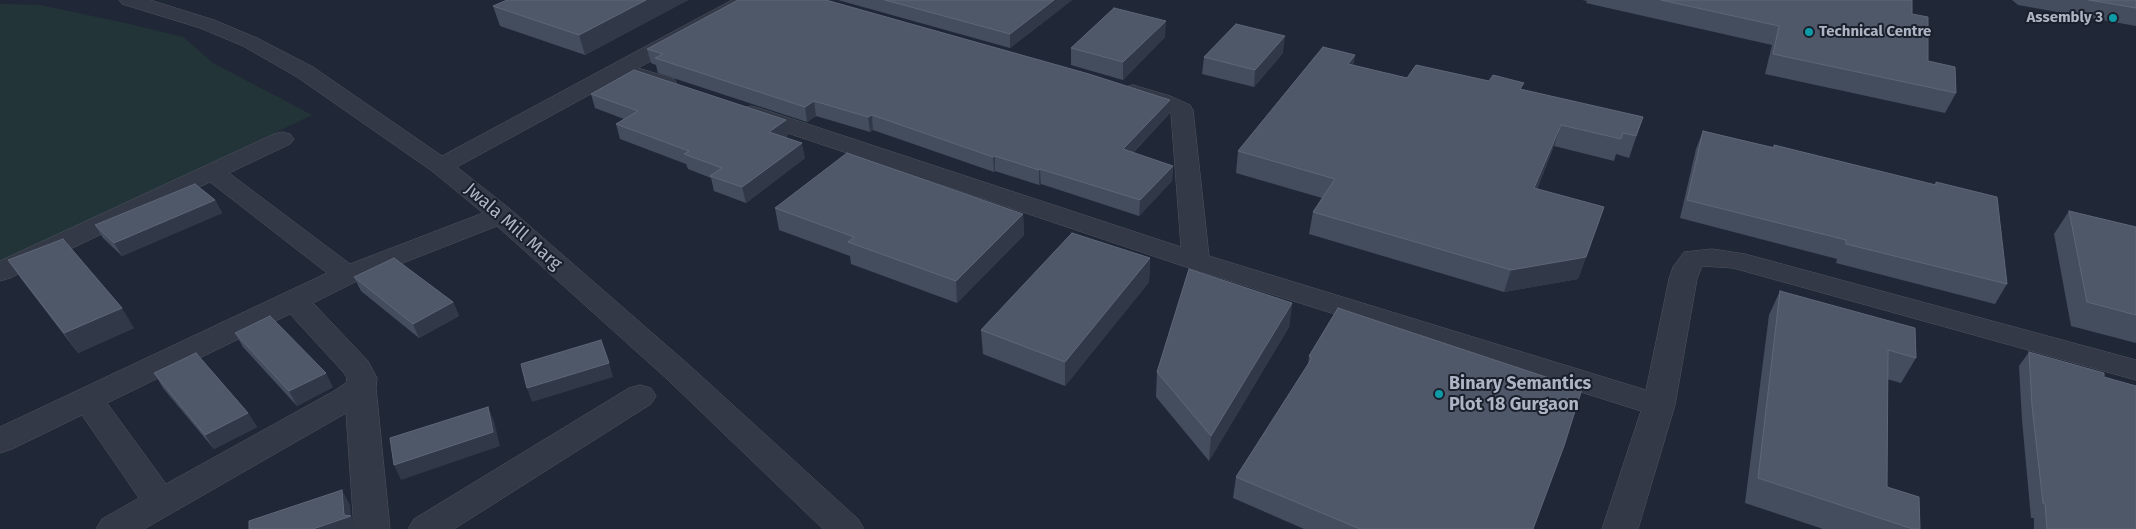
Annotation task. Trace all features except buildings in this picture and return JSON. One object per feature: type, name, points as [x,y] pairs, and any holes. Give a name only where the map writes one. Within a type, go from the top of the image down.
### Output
[{"type":"street","name":"Jwala Mill Marg","points":[[129,0],[207,24],[250,42],[305,72],[442,166],[501,215],[678,372],[846,529]]},
{"type":"street","points":[[442,166],[747,0]]},
{"type":"street","points":[[620,69],[686,91]]},
{"type":"street","points":[[1116,87],[1162,101],[1182,110],[1196,261]]},
{"type":"street","points":[[724,103],[1196,261],[1659,405]]},
{"type":"street","points":[[0,272],[282,139]]},
{"type":"street","points":[[212,172],[347,275]]},
{"type":"street","points":[[0,441],[347,275],[501,215]]},
{"type":"street","points":[[1620,529],[1659,405],[1687,267],[1694,258],[1712,257],[1735,260],[2136,370]]},
{"type":"street","points":[[294,300],[357,368],[362,378],[360,388],[372,529]]},
{"type":"street","points":[[114,529],[345,399],[360,388]]},
{"type":"street","points":[[426,529],[640,396]]},
{"type":"street","points":[[88,399],[161,503]]},
{"type":"shaded area","points":[[0,4],[40,5],[183,37],[213,63],[312,115],[0,265]]},
{"type":"place","name":"Assembly 3","points":[[2113,18]]},
{"type":"place","name":"Technical Centre","points":[[1809,32]]},
{"type":"place","name":"Binary Semantics Plot 18 Gurgaon","points":[[1439,394]]}]
